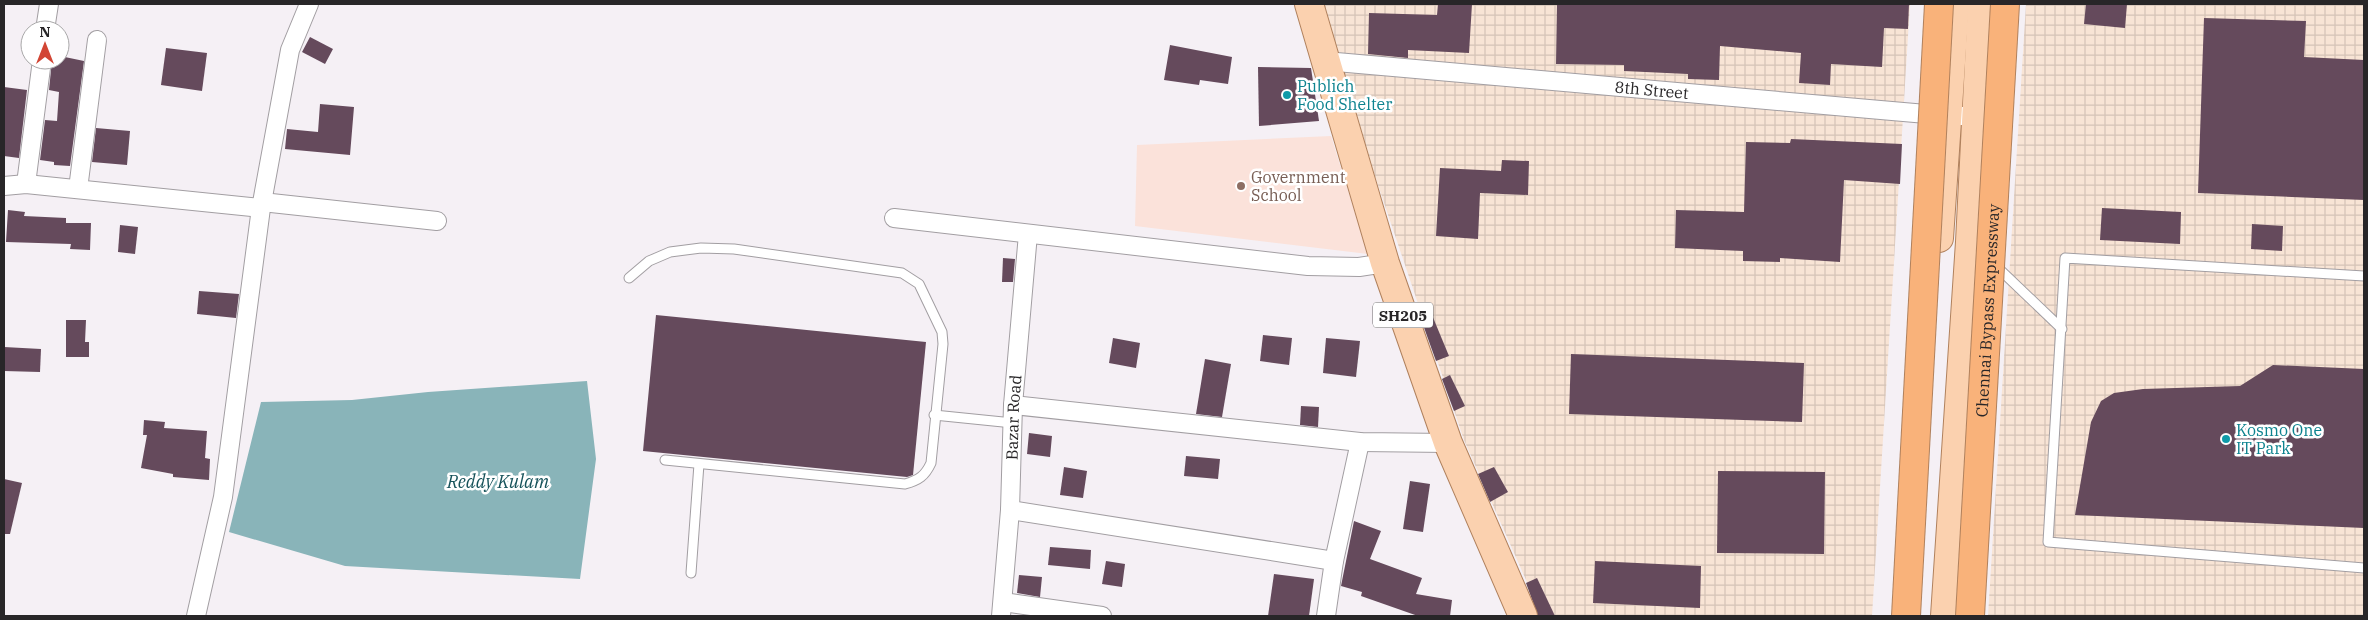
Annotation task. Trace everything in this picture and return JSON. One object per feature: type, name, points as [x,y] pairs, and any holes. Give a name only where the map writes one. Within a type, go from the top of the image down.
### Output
[{"type":"highway","points":[[1906,616],[1939,4]]},
{"type":"highway","name":"Chennai Bypass Expressway","points":[[1970,616],[2005,4]]},
{"type":"main road","name":"SH205","points":[[1309,4],[1385,263],[1448,443],[1523,616]]},
{"type":"main road","points":[[1919,616],[1938,257],[1949,116],[1955,4]]},
{"type":"main road","points":[[1945,616],[1977,248],[1976,116],[1982,4]]},
{"type":"street","points":[[47,20],[49,4]]},
{"type":"street","points":[[196,616],[223,497],[261,205],[290,50],[309,4]]},
{"type":"street","points":[[78,189],[97,40]]},
{"type":"street","name":"8th Street","points":[[1325,61],[1949,116],[1976,116]]},
{"type":"street","points":[[26,184],[41,70]]},
{"type":"street","points":[[4,186],[26,184],[437,221]]},
{"type":"street","points":[[894,218],[1308,266],[1359,267],[1385,263]]},
{"type":"street","name":"Bazar Road","points":[[1002,609],[1010,510],[1013,405],[1028,234]]},
{"type":"street","points":[[1013,405],[1360,442],[1448,443]]},
{"type":"street","points":[[1326,616],[1334,561],[1360,442]]},
{"type":"street","points":[[1010,510],[1334,561]]},
{"type":"street","points":[[1002,609],[1102,616]]},
{"type":"lane","points":[[629,278],[649,261],[670,252],[700,248],[734,249],[902,272],[920,284],[942,332],[943,344],[934,415],[931,463],[927,473],[918,480],[906,484],[665,460]]},
{"type":"lane","points":[[1977,248],[2062,329]]},
{"type":"lane","points":[[2364,276],[2065,258],[2048,542],[2364,568]]},
{"type":"lane","points":[[934,415],[1013,423]]},
{"type":"lane","points":[[691,573],[699,464]]},
{"type":"shaded area","points":[[1317,4],[1910,4],[1872,616],[1542,616],[1464,440]]},
{"type":"shaded area","points":[[2026,4],[2364,4],[2364,616],[1988,616]]},
{"type":"shaded area","name":"Government School","points":[[1331,136],[1368,254],[1135,226],[1137,145]]},
{"type":"water","name":"Reddy Kulam","points":[[587,381],[596,459],[580,579],[345,566],[229,532],[261,402],[352,400],[428,392]]},
{"type":"building","points":[[1438,4],[1472,4],[1469,53],[1408,50],[1408,58],[1368,54],[1369,13],[1437,15]]},
{"type":"building","points":[[1557,4],[1909,4],[1908,29],[1884,28],[1882,67],[1831,64],[1830,85],[1799,83],[1801,53],[1720,46],[1719,80],[1688,79],[1688,74],[1624,71],[1624,65],[1556,64]]},
{"type":"building","points":[[2086,4],[2127,4],[2125,28],[2084,24]]},
{"type":"building","points":[[2204,18],[2306,21],[2304,57],[2364,60],[2364,200],[2198,193]]},
{"type":"building","points":[[310,37],[333,49],[325,64],[302,52]]},
{"type":"building","points":[[1170,45],[1232,57],[1228,84],[1200,80],[1199,85],[1164,80]]},
{"type":"building","points":[[166,48],[207,53],[202,91],[161,85]]},
{"type":"building","points":[[70,58],[84,61],[70,166],[54,165],[54,162],[40,160],[45,120],[57,121],[59,92],[49,90],[51,70],[70,70]]},
{"type":"building","name":"Publich Food Shelter","points":[[1258,67],[1311,68],[1319,121],[1259,126]]},
{"type":"building","points":[[4,87],[27,90],[19,158],[4,156]]},
{"type":"building","points":[[320,104],[354,107],[350,155],[285,149],[287,129],[318,132]]},
{"type":"building","points":[[96,128],[130,131],[127,165],[92,162]]},
{"type":"building","points":[[1791,139],[1902,144],[1900,184],[1844,180],[1840,262],[1780,258],[1780,262],[1743,261],[1743,251],[1675,248],[1676,210],[1744,212],[1746,142],[1790,143]]},
{"type":"building","points":[[1502,160],[1529,161],[1528,195],[1480,193],[1478,239],[1436,236],[1440,168],[1501,171]]},
{"type":"building","points":[[2102,208],[2181,212],[2180,244],[2100,240]]},
{"type":"building","points":[[8,210],[25,212],[24,216],[66,218],[66,223],[91,223],[90,250],[70,249],[71,244],[6,242]]},
{"type":"building","points":[[2252,224],[2283,226],[2282,251],[2251,249]]},
{"type":"building","points":[[120,225],[138,227],[135,254],[118,252]]},
{"type":"building","points":[[1003,258],[1015,259],[1013,282],[1002,282]]},
{"type":"building","points":[[199,291],[239,294],[236,318],[197,314]]},
{"type":"building","points":[[1427,303],[1449,356],[1436,361],[1417,308]]},
{"type":"building","points":[[656,315],[926,342],[913,475],[907,477],[643,451]]},
{"type":"building","points":[[66,320],[86,320],[85,342],[89,342],[89,357],[66,357]]},
{"type":"building","points":[[1263,335],[1292,338],[1289,365],[1260,361]]},
{"type":"building","points":[[1113,338],[1140,343],[1136,368],[1109,363]]},
{"type":"building","points":[[1326,338],[1360,341],[1356,377],[1323,373]]},
{"type":"building","points":[[4,347],[41,349],[40,372],[4,371]]},
{"type":"building","points":[[1571,354],[1804,363],[1802,422],[1569,414]]},
{"type":"building","points":[[1205,359],[1231,364],[1222,417],[1196,414]]},
{"type":"building","name":"Kosmo One IT Park","points":[[2273,365],[2364,369],[2364,528],[2075,515],[2091,422],[2101,401],[2114,393],[2143,389],[2240,386]]},
{"type":"building","points":[[1450,375],[1465,406],[1454,411],[1442,379]]},
{"type":"building","points":[[1301,406],[1319,407],[1318,427],[1300,425]]},
{"type":"building","points":[[144,420],[165,422],[164,428],[207,431],[205,458],[210,459],[209,480],[173,477],[173,474],[141,468],[147,435],[143,435]]},
{"type":"building","points":[[1029,433],[1052,436],[1050,457],[1027,454]]},
{"type":"building","points":[[1186,456],[1220,459],[1218,479],[1184,476]]},
{"type":"building","points":[[1064,467],[1087,471],[1083,498],[1060,495]]},
{"type":"building","points":[[1494,467],[1508,492],[1490,502],[1478,474]]},
{"type":"building","points":[[1718,471],[1825,472],[1824,554],[1717,553]]},
{"type":"building","points":[[4,479],[22,483],[10,534],[4,534]]},
{"type":"building","points":[[1410,481],[1430,484],[1423,532],[1403,529]]},
{"type":"building","points":[[1354,521],[1381,531],[1370,559],[1422,578],[1416,594],[1452,600],[1450,616],[1418,616],[1361,596],[1362,592],[1341,586]]},
{"type":"building","points":[[1050,547],[1091,550],[1090,569],[1048,565]]},
{"type":"building","points":[[1106,561],[1125,564],[1122,587],[1102,584]]},
{"type":"building","points":[[1595,561],[1701,566],[1700,608],[1593,603]]},
{"type":"building","points":[[1274,574],[1314,579],[1309,616],[1268,616]]},
{"type":"building","points":[[1019,575],[1042,577],[1040,597],[1017,593]]},
{"type":"building","points":[[1537,578],[1555,616],[1538,616],[1526,583]]},
{"type":"place","name":"Publich Food Shelter","points":[[1287,95]]},
{"type":"place","name":"Government School","points":[[1241,186]]},
{"type":"place","name":"Kosmo One IT Park","points":[[2226,439]]}]
